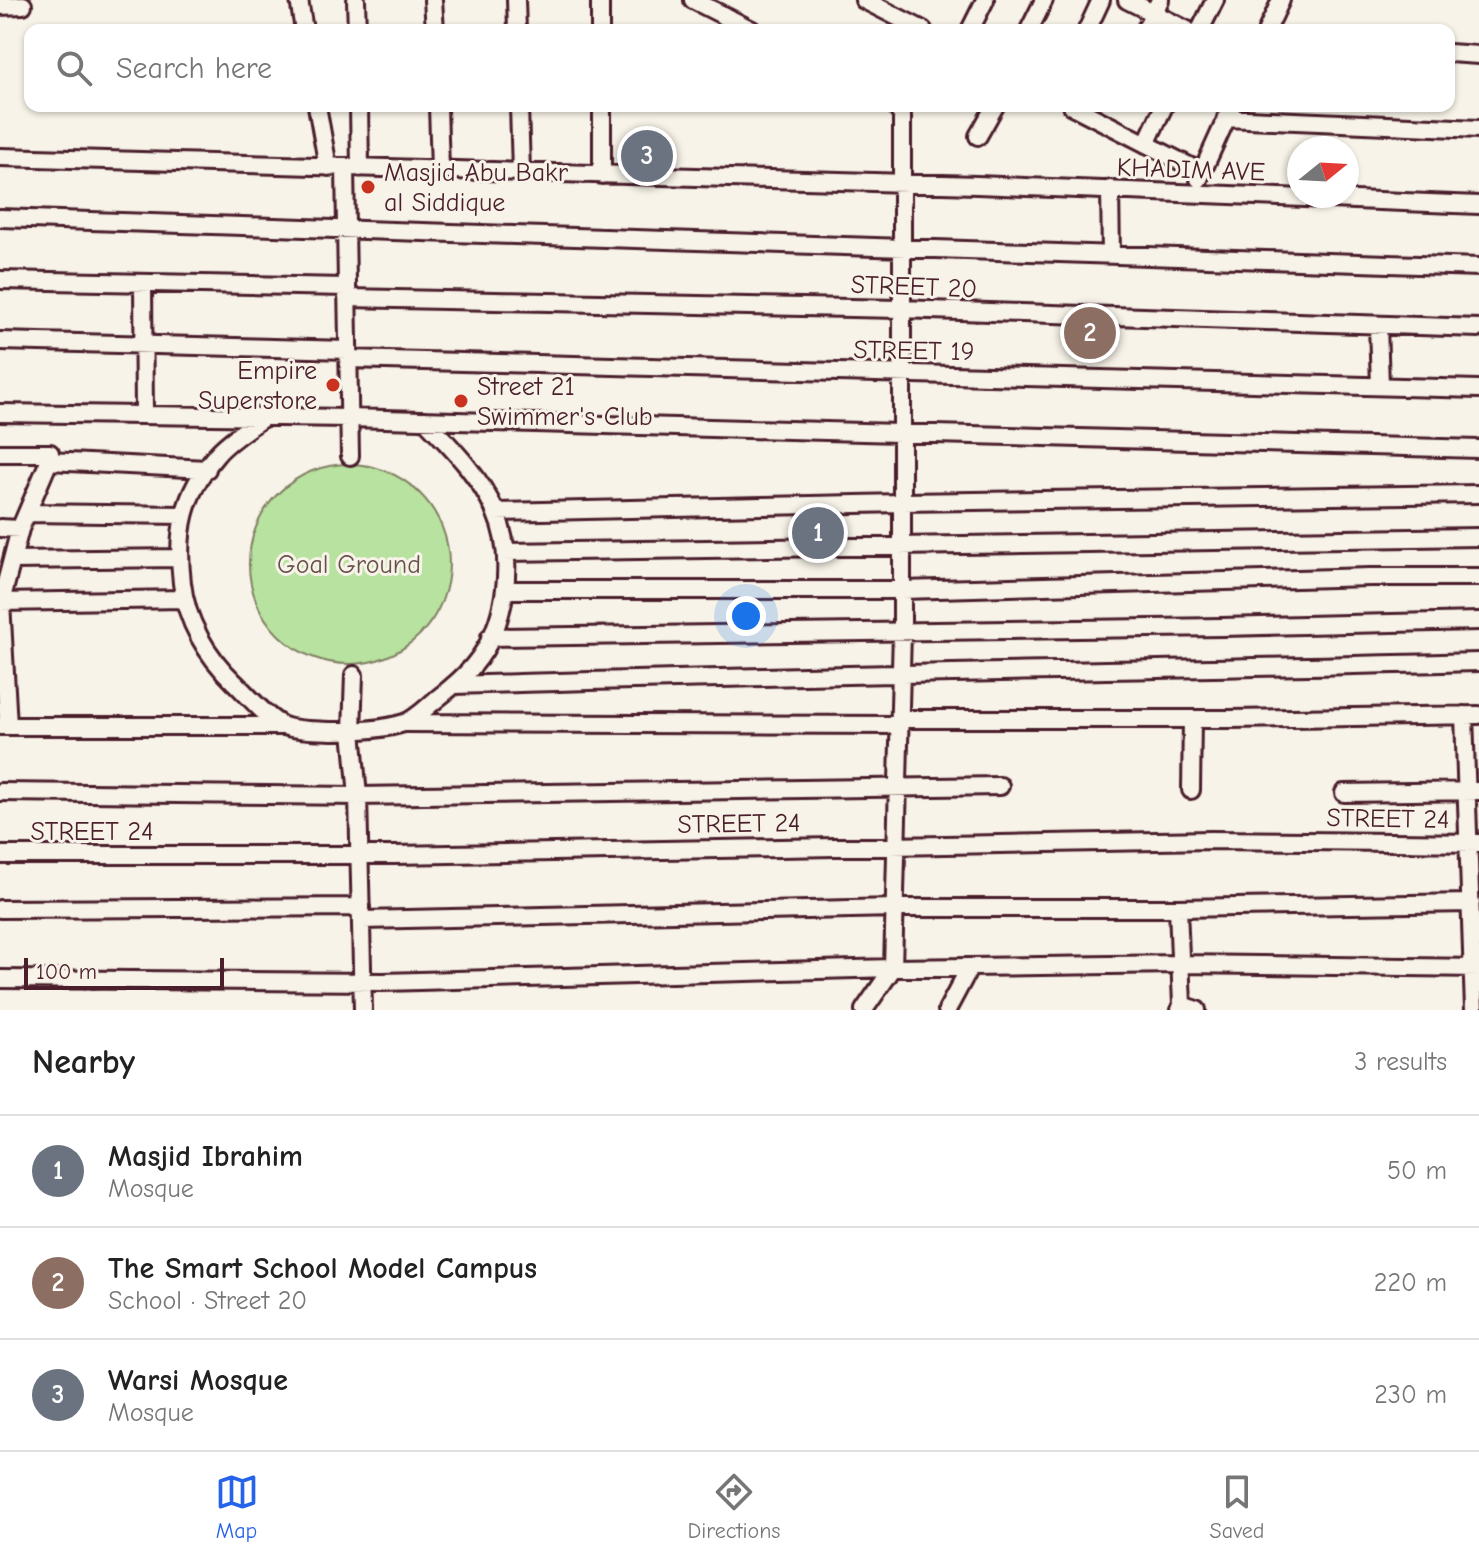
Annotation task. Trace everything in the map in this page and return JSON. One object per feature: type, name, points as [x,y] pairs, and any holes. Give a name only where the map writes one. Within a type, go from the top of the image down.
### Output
[{"type":"street","points":[[299,0],[303,24]]},
{"type":"street","points":[[356,0],[357,24]]},
{"type":"street","points":[[433,0],[435,24]]},
{"type":"street","points":[[516,0],[517,24]]},
{"type":"street","points":[[600,0],[600,24]]},
{"type":"street","points":[[693,0],[740,24]]},
{"type":"street","points":[[866,0],[912,24]]},
{"type":"street","points":[[973,24],[985,0]]},
{"type":"street","points":[[1032,24],[1044,0]]},
{"type":"street","points":[[1090,24],[1101,0]]},
{"type":"street","points":[[1127,0],[1157,6],[1180,24]]},
{"type":"street","points":[[1203,24],[1215,0]]},
{"type":"street","points":[[1270,24],[1281,0]]},
{"type":"street","points":[[0,6],[23,5]]},
{"type":"street","points":[[1148,24],[1157,6]]},
{"type":"street","points":[[1455,53],[1479,55]]},
{"type":"street","points":[[318,112],[328,167]]},
{"type":"street","points":[[350,456],[346,228],[358,112]]},
{"type":"street","points":[[438,112],[440,170]]},
{"type":"street","points":[[519,112],[521,172]]},
{"type":"street","points":[[602,112],[602,175]]},
{"type":"street","points":[[864,1010],[893,968],[902,632],[902,112]]},
{"type":"street","points":[[978,136],[992,112]]},
{"type":"street","points":[[1146,144],[1161,112]]},
{"type":"street","points":[[1196,192],[1201,172],[1229,112],[1479,129]]},
{"type":"street","points":[[1103,113],[1146,144],[1201,172]]},
{"type":"street","name":"KHADIM AVE","points":[[0,157],[1110,189],[1479,205]]},
{"type":"street","points":[[1110,189],[1111,254]]},
{"type":"street","points":[[0,218],[1479,267]]},
{"type":"street","name":"STREET 20","points":[[0,280],[1479,328]]},
{"type":"street","points":[[143,283],[144,415]]},
{"type":"street","points":[[1378,325],[1380,386]]},
{"type":"street","name":"STREET 19","points":[[0,341],[901,373],[1479,389]]},
{"type":"street","points":[[0,413],[349,418],[1479,449]]},
{"type":"street","points":[[264,417],[218,453],[188,495],[178,542],[184,599],[203,647],[229,677],[283,726]]},
{"type":"street","points":[[406,723],[455,685],[475,663],[496,625],[505,590],[506,552],[496,512],[453,449],[425,420]]},
{"type":"street","points":[[0,453],[50,453],[23,521],[1,602],[4,726],[283,726],[352,731],[406,723],[900,722],[1471,715],[1476,968],[1474,1010]]},
{"type":"street","points":[[49,461],[207,469]]},
{"type":"street","points":[[496,512],[1479,494]]},
{"type":"street","points":[[0,528],[23,521],[184,515]]},
{"type":"street","points":[[506,552],[1479,537]]},
{"type":"street","points":[[12,560],[179,558]]},
{"type":"street","points":[[505,590],[902,590],[1370,577],[1479,577]]},
{"type":"street","points":[[1,602],[184,599]]},
{"type":"street","points":[[490,637],[1479,621]]},
{"type":"street","points":[[455,685],[757,675],[900,675],[1479,662]]},
{"type":"street","points":[[354,675],[352,731],[361,854],[363,1010]]},
{"type":"street","points":[[1191,790],[1192,719]]},
{"type":"street","points":[[0,792],[358,796],[1000,786]]},
{"type":"street","points":[[1344,793],[1473,791]]},
{"type":"street","name":"STREET 24","points":[[0,855],[361,854],[1211,840],[1474,843]]},
{"type":"street","points":[[0,909],[362,914],[1178,908],[1474,900]]},
{"type":"street","points":[[1178,908],[1179,964],[1186,1008]]},
{"type":"street","points":[[0,979],[362,982],[1179,964],[1476,968]]},
{"type":"street","points":[[947,1010],[970,967]]},
{"type":"green space","name":"Goal Ground","points":[[349,464],[387,471],[420,493],[442,526],[449,564],[442,602],[420,635],[387,657],[349,664],[311,657],[278,635],[256,602],[249,564],[256,526],[278,493],[311,471]]},
{"type":"place","name":"Warsi Mosque","points":[[647,156]]},
{"type":"place","name":"Masjid Abu Bakr al Siddique","points":[[368,187]]},
{"type":"place","name":"The Smart School Model Campus","points":[[1090,333]]},
{"type":"place","name":"Empire Superstore","points":[[333,385]]},
{"type":"place","name":"Street 21 Swimmer's Club","points":[[461,401]]},
{"type":"place","name":"Masjid Ibrahim","points":[[818,533]]}]
